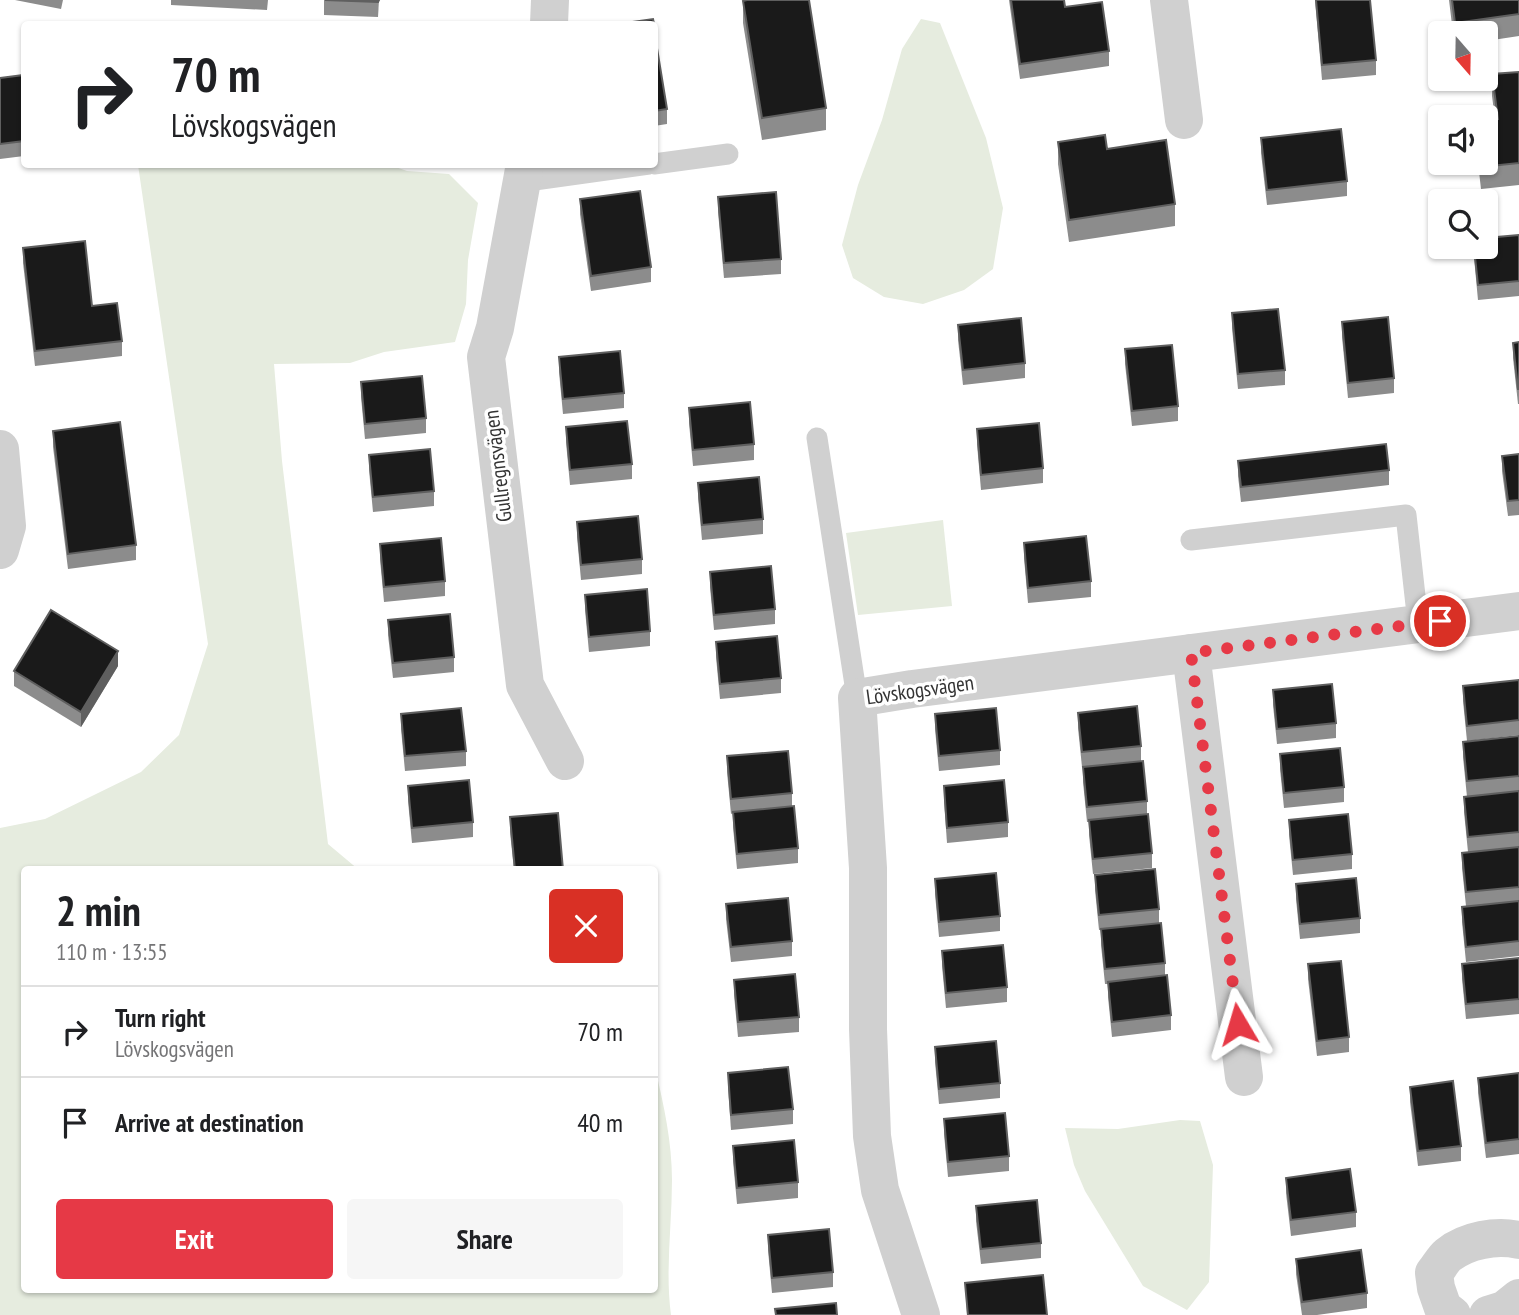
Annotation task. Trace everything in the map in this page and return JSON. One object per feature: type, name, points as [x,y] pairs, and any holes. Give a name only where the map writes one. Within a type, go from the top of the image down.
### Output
[{"type":"street","points":[[549,21],[550,0]]},
{"type":"street","points":[[1169,0],[1184,120]]},
{"type":"street","name":"Gullregnsvägen","points":[[522,173],[495,328],[486,358],[524,685],[565,761]]},
{"type":"street","points":[[0,449],[7,526],[0,550]]},
{"type":"street","name":"Lövskogsvägen","points":[[921,1315],[880,1190],[872,1136],[868,1029],[868,868],[857,698],[1519,611]]},
{"type":"street","points":[[1191,653],[1244,1077]]},
{"type":"street","points":[[1452,1315],[1443,1308],[1434,1273],[1447,1255],[1472,1242],[1504,1237],[1519,1240]]},
{"type":"street","points":[[1488,1315],[1504,1310],[1519,1298]]},
{"type":"lane","points":[[658,163],[728,154]]},
{"type":"lane","points":[[522,173],[594,168]]},
{"type":"lane","points":[[817,438],[857,698]]},
{"type":"lane","points":[[1191,540],[1406,515],[1418,623]]},
{"type":"shaded area","points":[[921,19],[940,23],[986,138],[1003,208],[993,269],[964,290],[923,304],[884,297],[853,278],[842,245],[858,185],[882,120],[902,49]]},
{"type":"shaded area","points":[[138,168],[398,168],[449,174],[478,203],[468,260],[466,304],[455,342],[384,352],[350,363],[274,364],[282,461],[328,844],[354,866],[21,866],[21,1293],[658,1293],[658,1082],[672,1166],[669,1264],[671,1315],[0,1315],[0,828],[45,819],[141,772],[179,735],[208,644]]},
{"type":"shaded area","points":[[943,520],[952,606],[858,615],[846,533]]},
{"type":"shaded area","points":[[1180,1120],[1200,1121],[1213,1165],[1209,1282],[1187,1310],[1143,1286],[1085,1191],[1074,1165],[1065,1128],[1118,1129]]},
{"type":"building","points":[[325,0],[379,0],[378,2]]},
{"type":"building","points":[[809,0],[826,108],[762,118],[743,1]]},
{"type":"building","points":[[1011,0],[1064,0],[1065,7],[1102,2],[1109,51],[1020,64]]},
{"type":"building","points":[[1316,0],[1370,0],[1376,60],[1322,65]]},
{"type":"building","points":[[1452,0],[1519,0],[1519,14],[1455,21]]},
{"type":"building","points":[[658,54],[667,109],[658,110]]},
{"type":"building","points":[[1519,72],[1519,163],[1498,165],[1498,105],[1494,91],[1498,91],[1498,74]]},
{"type":"building","points":[[21,75],[21,141],[0,144],[0,78]]},
{"type":"building","points":[[1341,129],[1347,181],[1267,190],[1261,138]]},
{"type":"building","points":[[1105,135],[1107,149],[1166,140],[1175,204],[1069,220],[1058,142]]},
{"type":"building","points":[[640,191],[651,267],[591,276],[580,199]]},
{"type":"building","points":[[776,192],[781,259],[724,263],[718,197]]},
{"type":"building","points":[[1519,235],[1519,281],[1478,285],[1475,259],[1498,259],[1498,237]]},
{"type":"building","points":[[85,241],[92,306],[117,303],[122,341],[35,351],[23,248]]},
{"type":"building","points":[[1278,309],[1285,370],[1238,374],[1232,313]]},
{"type":"building","points":[[1388,317],[1394,378],[1348,383],[1342,322]]},
{"type":"building","points":[[1021,318],[1025,363],[963,370],[958,325]]},
{"type":"building","points":[[1519,342],[1519,389],[1518,389],[1513,343]]},
{"type":"building","points":[[1172,345],[1178,406],[1132,411],[1125,349]]},
{"type":"building","points":[[620,351],[624,393],[563,399],[559,357]]},
{"type":"building","points":[[422,376],[426,418],[365,424],[361,382]]},
{"type":"building","points":[[750,402],[754,444],[693,450],[689,408]]},
{"type":"building","points":[[627,421],[632,464],[570,470],[566,427]]},
{"type":"building","points":[[120,422],[136,545],[68,554],[53,431]]},
{"type":"building","points":[[1039,423],[1043,468],[981,475],[977,429]]},
{"type":"building","points":[[1386,444],[1389,470],[1241,487],[1238,461]]},
{"type":"building","points":[[430,449],[434,491],[373,497],[369,455]]},
{"type":"building","points":[[1519,454],[1519,500],[1508,501],[1502,456]]},
{"type":"building","points":[[759,477],[763,519],[702,525],[698,483]]},
{"type":"building","points":[[638,516],[642,559],[581,565],[577,522]]},
{"type":"building","points":[[1086,536],[1091,581],[1028,588],[1024,543]]},
{"type":"building","points":[[441,538],[445,581],[384,587],[380,544]]},
{"type":"building","points":[[771,566],[775,609],[714,615],[710,572]]},
{"type":"building","points":[[647,589],[650,631],[589,637],[585,595]]},
{"type":"building","points":[[51,610],[118,651],[81,712],[14,671]]},
{"type":"building","points":[[450,614],[454,657],[393,663],[388,620]]},
{"type":"building","points":[[777,636],[781,678],[720,684],[716,642]]},
{"type":"building","points":[[1519,680],[1519,720],[1467,726],[1463,686]]},
{"type":"building","points":[[1332,684],[1336,723],[1277,729],[1273,690]]},
{"type":"building","points":[[1137,706],[1141,746],[1082,752],[1078,713]]},
{"type":"building","points":[[461,708],[466,751],[405,756],[401,714]]},
{"type":"building","points":[[996,708],[1000,750],[939,756],[935,714]]},
{"type":"building","points":[[1519,736],[1519,776],[1467,781],[1463,742]]},
{"type":"building","points":[[1340,748],[1344,787],[1284,793],[1280,754]]},
{"type":"building","points":[[788,751],[792,793],[731,799],[727,756]]},
{"type":"building","points":[[1143,761],[1147,801],[1087,807],[1083,767]]},
{"type":"building","points":[[469,780],[473,822],[412,828],[408,786]]},
{"type":"building","points":[[1004,780],[1008,822],[947,828],[944,786]]},
{"type":"building","points":[[1519,791],[1519,832],[1468,837],[1464,797]]},
{"type":"building","points":[[794,806],[798,848],[737,854],[733,812]]},
{"type":"building","points":[[558,813],[563,866],[515,866],[510,817]]},
{"type":"building","points":[[1148,814],[1152,853],[1093,859],[1089,820]]},
{"type":"building","points":[[1348,814],[1352,854],[1293,860],[1289,820]]},
{"type":"building","points":[[1519,847],[1519,887],[1466,892],[1462,853]]},
{"type":"building","points":[[1155,869],[1159,909],[1099,915],[1095,875]]},
{"type":"building","points":[[996,873],[1000,916],[939,922],[935,879]]},
{"type":"building","points":[[1356,878],[1360,918],[1300,924],[1296,884]]},
{"type":"building","points":[[788,898],[792,941],[731,947],[726,904]]},
{"type":"building","points":[[1519,901],[1519,941],[1466,947],[1462,907]]},
{"type":"building","points":[[1161,923],[1165,963],[1105,969],[1101,929]]},
{"type":"building","points":[[1003,945],[1007,987],[946,993],[942,951]]},
{"type":"building","points":[[1519,958],[1519,999],[1466,1004],[1462,964]]},
{"type":"building","points":[[1341,961],[1349,1037],[1317,1041],[1308,964]]},
{"type":"building","points":[[795,974],[799,1017],[738,1022],[734,980]]},
{"type":"building","points":[[1167,975],[1171,1015],[1112,1022],[1108,982]]},
{"type":"building","points":[[996,1041],[1000,1083],[939,1089],[935,1047]]},
{"type":"building","points":[[788,1067],[793,1109],[731,1115],[728,1073]]},
{"type":"building","points":[[1519,1073],[1519,1139],[1486,1143],[1478,1078]]},
{"type":"building","points":[[1453,1081],[1461,1146],[1418,1151],[1410,1087]]},
{"type":"building","points":[[1005,1113],[1009,1156],[948,1162],[944,1119]]},
{"type":"building","points":[[794,1140],[798,1182],[737,1188],[733,1146]]},
{"type":"building","points":[[1350,1169],[1356,1212],[1291,1220],[1286,1178]]},
{"type":"building","points":[[1037,1200],[1041,1243],[981,1249],[976,1206]]},
{"type":"building","points":[[829,1229],[833,1272],[772,1278],[768,1235]]},
{"type":"building","points":[[1361,1250],[1367,1293],[1302,1302],[1296,1259]]},
{"type":"building","points":[[1043,1275],[1047,1315],[968,1315],[965,1283]]},
{"type":"building","points":[[836,1303],[837,1315],[776,1315],[775,1309]]},
{"type":"route","points":[[1238,1024],[1191,653],[1440,621]]}]
